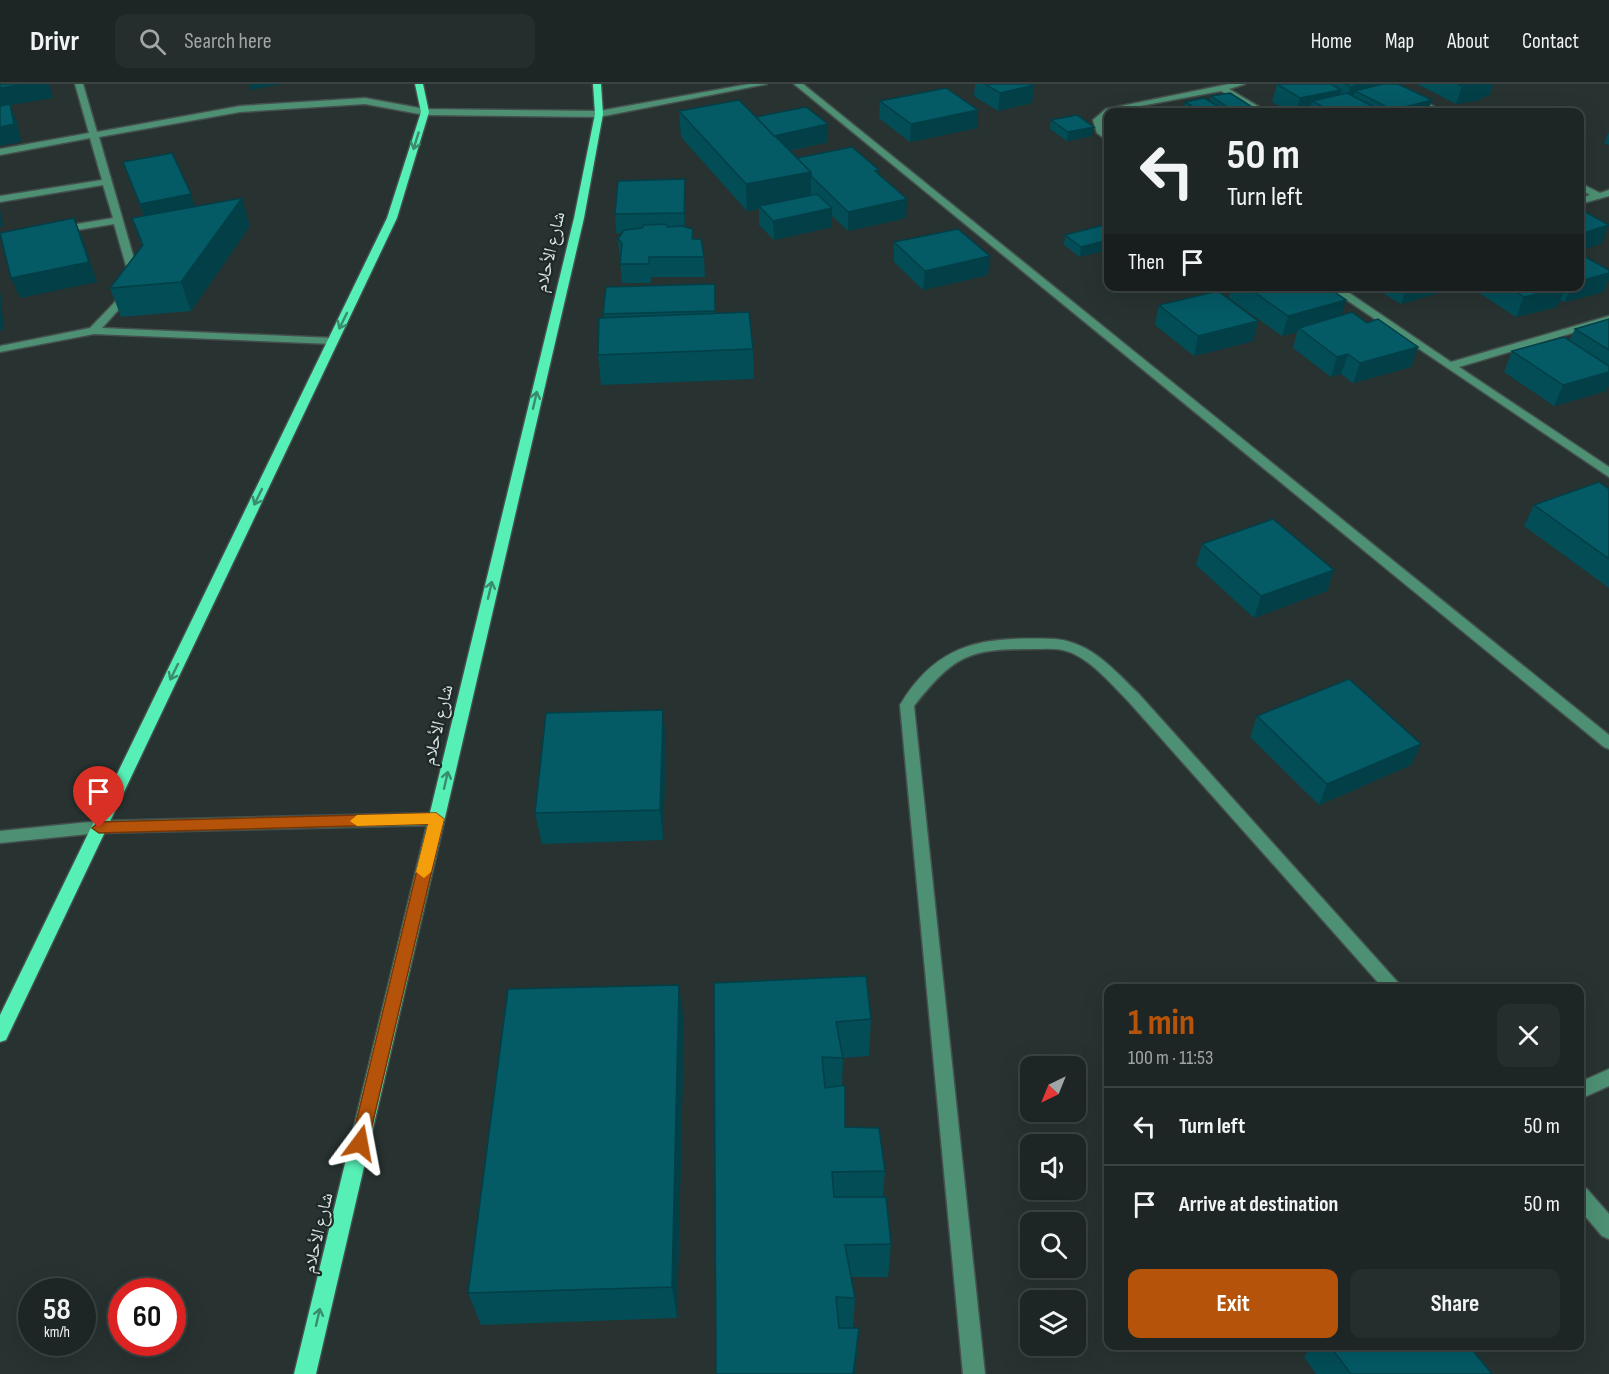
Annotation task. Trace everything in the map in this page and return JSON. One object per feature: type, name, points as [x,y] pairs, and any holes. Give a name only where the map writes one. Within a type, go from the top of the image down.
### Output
[{"type":"main road","points":[[0,1034],[392,218],[425,112],[419,84]]},
{"type":"main road","name":"شارع الأحلام","points":[[305,1374],[579,218],[599,114],[597,84]]},
{"type":"street","points":[[79,84],[134,276],[118,304],[94,331]]},
{"type":"street","points":[[0,152],[240,109],[365,101],[425,112],[599,114],[763,84]]},
{"type":"street","points":[[798,84],[1609,743]]},
{"type":"street","points":[[1124,108],[1241,84]]},
{"type":"street","points":[[1386,84],[1432,108]]},
{"type":"street","points":[[1222,88],[1257,108]]},
{"type":"street","points":[[1104,115],[1097,120],[1101,133],[1104,135]]},
{"type":"street","points":[[0,199],[107,182]]},
{"type":"street","points":[[1584,188],[1604,195]]},
{"type":"street","points":[[1584,200],[1604,195]]},
{"type":"street","points":[[47,232],[118,220]]},
{"type":"street","points":[[1338,291],[1609,472]]},
{"type":"street","points":[[1450,366],[1609,319]]},
{"type":"street","points":[[0,349],[94,331],[333,341]]},
{"type":"street","points":[[974,1374],[907,705],[934,671],[966,648],[1008,643],[1068,645],[1093,660],[1133,697],[1390,984]]},
{"type":"street","points":[[0,837],[99,828],[436,819]]},
{"type":"street","points":[[1584,1089],[1609,1077]]},
{"type":"street","points":[[1584,1200],[1609,1228]]},
{"type":"building","points":[[0,84],[25,84],[0,88]]},
{"type":"building","points":[[985,84],[1032,84],[1034,85],[1000,93]]},
{"type":"building","points":[[1277,84],[1331,84],[1341,90],[1300,98]]},
{"type":"building","points":[[1345,84],[1364,84],[1350,87]]},
{"type":"building","points":[[1383,84],[1398,84],[1432,100],[1401,108],[1389,108],[1355,91]]},
{"type":"building","points":[[946,88],[978,110],[911,124],[880,101]]},
{"type":"building","points":[[1230,93],[1254,108],[1229,108],[1211,96]]},
{"type":"building","points":[[1347,93],[1376,108],[1325,108],[1312,101]]},
{"type":"building","points":[[1204,98],[1221,108],[1195,108],[1185,102]]},
{"type":"building","points":[[739,100],[811,172],[746,184],[679,111]]},
{"type":"building","points":[[10,104],[14,124],[0,127],[0,106]]},
{"type":"building","points":[[806,107],[828,124],[774,136],[756,117]]},
{"type":"building","points":[[1077,115],[1094,127],[1068,132],[1051,120]]},
{"type":"building","points":[[852,147],[879,170],[875,171],[907,199],[848,212],[811,176],[811,172],[797,158]]},
{"type":"building","points":[[172,153],[191,194],[140,204],[123,162]]},
{"type":"building","points":[[685,179],[684,213],[615,214],[618,181]]},
{"type":"building","points":[[817,194],[832,208],[773,221],[759,206]]},
{"type":"building","points":[[242,198],[181,282],[110,288],[143,245],[132,218]]},
{"type":"building","points":[[1584,211],[1609,225],[1584,233]]},
{"type":"building","points":[[74,218],[89,262],[11,278],[0,233]]},
{"type":"building","points":[[665,224],[668,227],[682,226],[693,229],[692,239],[701,239],[704,257],[649,257],[649,264],[620,264],[622,243],[618,239],[624,230],[642,228],[644,225]]},
{"type":"building","points":[[1104,225],[1104,241],[1081,247],[1065,235]]},
{"type":"building","points":[[958,229],[990,256],[925,271],[894,242]]},
{"type":"building","points":[[1584,256],[1609,270],[1609,273],[1584,280]]},
{"type":"building","points":[[715,284],[715,311],[603,314],[606,287]]},
{"type":"building","points":[[1218,291],[1258,321],[1198,336],[1159,305]]},
{"type":"building","points":[[1253,291],[1333,291],[1346,300],[1288,316]]},
{"type":"building","points":[[1515,291],[1549,291],[1524,297]]},
{"type":"building","points":[[749,312],[753,349],[598,355],[599,318]]},
{"type":"building","points":[[1352,312],[1367,323],[1378,319],[1418,347],[1360,363],[1348,354],[1337,357],[1299,328]]},
{"type":"building","points":[[1609,319],[1609,350],[1575,329]]},
{"type":"building","points":[[1564,337],[1609,366],[1609,372],[1563,385],[1512,351]]},
{"type":"building","points":[[1599,482],[1609,489],[1609,559],[1534,505]]},
{"type":"building","points":[[1273,519],[1334,570],[1261,596],[1202,544]]},
{"type":"building","points":[[1349,679],[1421,744],[1327,784],[1257,716]]},
{"type":"building","points":[[663,710],[660,810],[535,813],[546,713]]},
{"type":"building","points":[[866,976],[871,1019],[836,1022],[843,1058],[822,1057],[825,1088],[845,1085],[845,1127],[879,1128],[885,1171],[832,1172],[834,1197],[886,1197],[891,1244],[845,1245],[855,1298],[836,1297],[839,1328],[859,1328],[853,1374],[716,1374],[714,983]]},
{"type":"building","points":[[679,985],[672,1287],[468,1293],[508,989]]},
{"type":"building","points":[[1333,1350],[1472,1350],[1492,1374],[1351,1374]]},
{"type":"slow traffic","points":[[357,821],[436,819],[424,872]]},
{"type":"route","points":[[99,828],[436,819],[360,1143]]}]
